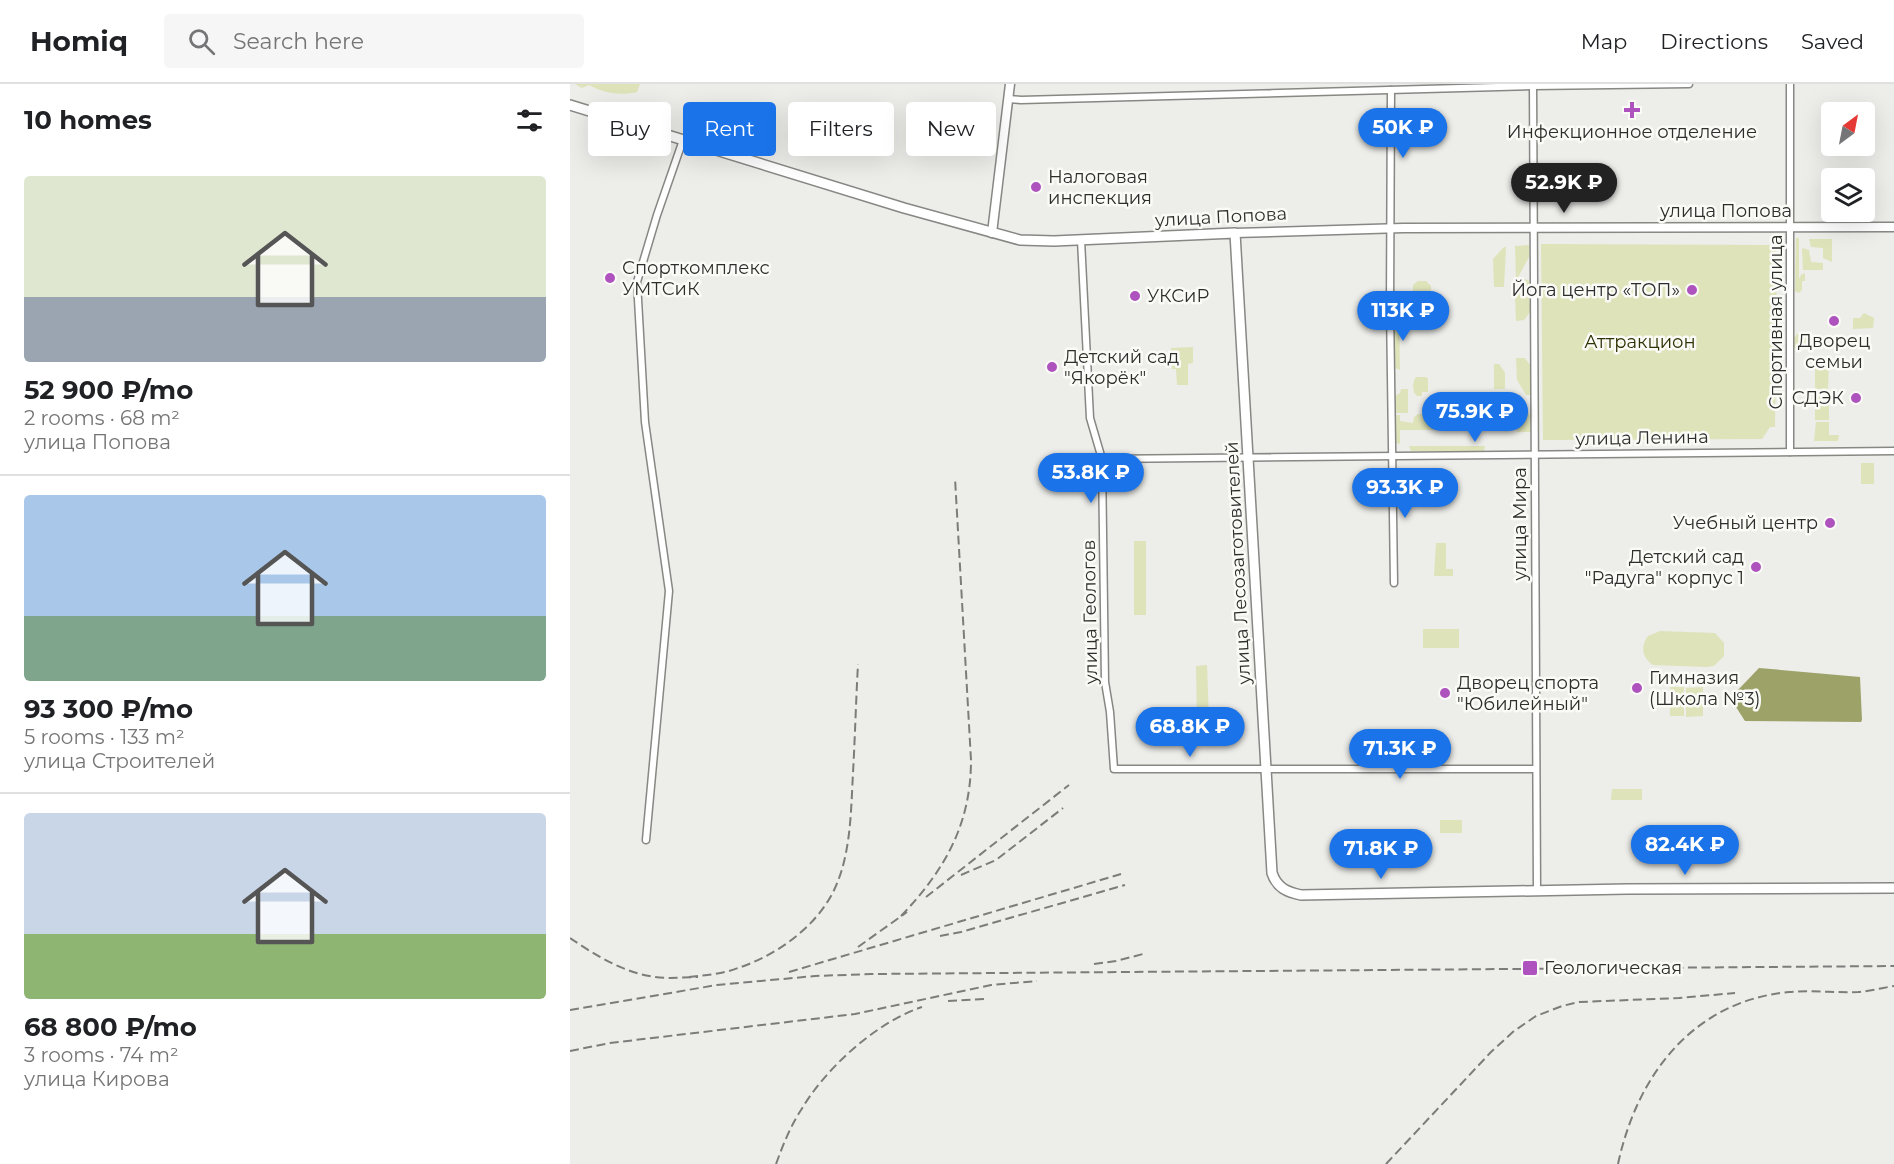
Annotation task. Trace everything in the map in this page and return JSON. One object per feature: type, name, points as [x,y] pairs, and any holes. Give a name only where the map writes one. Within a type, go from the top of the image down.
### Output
[{"type":"main road","name":"улица Попова","points":[[570,105],[683,140]]},
{"type":"main road","name":"улица Попова","points":[[736,156],[992,233],[1030,241],[1235,234]]},
{"type":"main road","name":"улица Лесозаготовителей","points":[[1235,234],[1272,873],[1276,883],[1286,891],[1301,895],[1537,891]]},
{"type":"main road","points":[[1537,891],[1894,888]]},
{"type":"street","points":[[992,233],[1010,84]]},
{"type":"street","points":[[1008,99],[1533,85],[1689,84]]},
{"type":"street","name":"Спортивная улица","points":[[1790,84],[1790,452]]},
{"type":"street","name":"улица Мира","points":[[1533,85],[1537,891]]},
{"type":"street","points":[[1391,90],[1391,456],[1394,584]]},
{"type":"street","points":[[646,840],[669,591],[645,422],[637,282],[647,245],[683,140]]},
{"type":"street","name":"улица Попова","points":[[1235,234],[1391,228],[1894,227]]},
{"type":"street","name":"улица Геологов","points":[[1081,240],[1090,418],[1102,459],[1105,682],[1110,712],[1114,769],[1266,768]]},
{"type":"street","name":"улица Ленина","points":[[1102,459],[1894,451]]},
{"type":"street","points":[[1266,768],[1535,769]]},
{"type":"green space","points":[[575,84],[640,84],[637,92],[618,94],[589,85],[582,88]]},
{"type":"green space","points":[[1796,238],[1799,238],[1799,279],[1805,273],[1805,281],[1802,281],[1802,290],[1799,293],[1795,291]]},
{"type":"green space","points":[[1809,239],[1832,239],[1832,262],[1823,258],[1823,248],[1811,247]]},
{"type":"green space","name":"Аттракцион","points":[[1541,244],[1769,245],[1777,252],[1775,427],[1770,427],[1762,439],[1543,440]]},
{"type":"green space","points":[[1529,245],[1529,257],[1516,281],[1515,246]]},
{"type":"green space","points":[[1506,247],[1504,287],[1494,287],[1493,259]]},
{"type":"green space","points":[[1802,248],[1809,250],[1811,262],[1823,263],[1823,270],[1803,270]]},
{"type":"green space","points":[[1525,279],[1529,281],[1530,312],[1524,320],[1516,321],[1515,295]]},
{"type":"green space","points":[[1418,281],[1426,281],[1431,286],[1431,299],[1427,305],[1416,304],[1413,300],[1413,285]]},
{"type":"green space","points":[[1399,311],[1400,370],[1395,368],[1395,313]]},
{"type":"green space","points":[[1864,313],[1874,318],[1873,328],[1853,329],[1853,318],[1860,318]]},
{"type":"green space","points":[[1797,334],[1810,334],[1810,350],[1794,348],[1794,338]]},
{"type":"green space","points":[[1193,347],[1193,363],[1188,364],[1188,385],[1177,385],[1176,369],[1172,369],[1171,348]]},
{"type":"green space","points":[[1516,358],[1525,358],[1530,365],[1531,395],[1526,395],[1517,380]]},
{"type":"green space","points":[[1815,360],[1829,362],[1828,389],[1815,389]]},
{"type":"green space","points":[[1494,364],[1499,364],[1505,373],[1505,389],[1494,389]]},
{"type":"green space","points":[[1416,377],[1428,379],[1428,392],[1422,392],[1422,396],[1417,396],[1414,392],[1413,384]]},
{"type":"green space","points":[[1401,389],[1408,389],[1408,413],[1396,413],[1395,396],[1400,393]]},
{"type":"green space","points":[[1517,395],[1531,417],[1531,432],[1517,432]]},
{"type":"green space","points":[[1815,396],[1829,397],[1829,420],[1815,420]]},
{"type":"green space","points":[[1495,397],[1505,397],[1507,433],[1495,421]]},
{"type":"green space","points":[[1418,414],[1445,414],[1452,420],[1469,420],[1469,430],[1400,430],[1400,444],[1396,443],[1396,415],[1400,415],[1400,421],[1413,423],[1414,417]]},
{"type":"green space","points":[[1816,422],[1829,422],[1829,435],[1839,435],[1838,441],[1814,441]]},
{"type":"green space","points":[[1409,446],[1485,446],[1484,451],[1411,451]]},
{"type":"green space","points":[[1861,463],[1874,463],[1874,484],[1861,484]]},
{"type":"green space","points":[[1134,541],[1146,541],[1146,615],[1134,615]]},
{"type":"green space","points":[[1436,543],[1446,543],[1446,569],[1453,569],[1453,576],[1434,576]]},
{"type":"green space","points":[[1423,629],[1459,629],[1459,648],[1423,648]]},
{"type":"green space","points":[[1660,631],[1715,633],[1724,643],[1724,656],[1714,666],[1707,667],[1653,665],[1646,659],[1643,648],[1648,636]]},
{"type":"green space","points":[[1207,665],[1209,721],[1197,721],[1196,666]]},
{"type":"green space","points":[[1670,687],[1684,687],[1684,716],[1670,716]]},
{"type":"green space","points":[[1703,687],[1703,716],[1686,717],[1686,688]]},
{"type":"green space","points":[[1612,789],[1642,789],[1642,800],[1611,800]]},
{"type":"green space","points":[[1440,820],[1462,820],[1462,833],[1440,833]]},
{"type":"shaded area","points":[[1759,668],[1860,677],[1861,722],[1745,721],[1736,707],[1737,691]]},
{"type":"railway","points":[[901,916],[930,881],[952,845],[966,805],[970,783],[971,760],[955,478]]},
{"type":"railway","points":[[689,977],[732,970],[769,954],[798,935],[822,910],[831,896],[846,855],[850,828],[858,664]]},
{"type":"railway","points":[[926,897],[1069,785]]},
{"type":"railway","points":[[961,875],[996,860],[1063,808]]},
{"type":"railway","points":[[789,972],[1121,874]]},
{"type":"railway","points":[[940,936],[1125,885]]},
{"type":"railway","points":[[858,947],[907,912]]},
{"type":"railway","points":[[570,938],[600,957],[632,972],[661,978],[698,977]]},
{"type":"railway","points":[[1094,964],[1143,954]]},
{"type":"railway","points":[[570,1010],[717,985],[815,976],[871,974],[1894,966]]},
{"type":"railway","points":[[570,1051],[610,1043],[855,1014],[991,985],[1037,981]]},
{"type":"railway","points":[[1618,1164],[1627,1131],[1639,1101],[1655,1073],[1675,1048],[1698,1027],[1724,1010],[1755,998],[1789,992],[1858,992],[1894,986]]},
{"type":"railway","points":[[1386,1164],[1491,1052],[1514,1031],[1536,1016],[1579,1002],[1735,993]]},
{"type":"railway","points":[[948,1001],[984,999]]},
{"type":"railway","points":[[776,1164],[797,1116],[824,1078],[853,1049],[870,1036],[904,1014],[922,1007]]},
{"type":"place","name":"Инфекционное отделение","points":[[1632,110]]},
{"type":"place","name":"Налоговая инспекция","points":[[1036,187]]},
{"type":"place","name":"Спорткомплекс УМТСиК","points":[[610,278]]},
{"type":"place","name":"Йога центр «ТОП»","points":[[1692,290]]},
{"type":"place","name":"УКСиР","points":[[1135,296]]},
{"type":"place","name":"Дворец семьи","points":[[1834,321]]},
{"type":"place","name":"Детский сад \"Якорёк\"","points":[[1052,367]]},
{"type":"place","name":"СДЭК","points":[[1856,398]]},
{"type":"place","name":"Учебный центр","points":[[1830,523]]},
{"type":"place","name":"Детский сад \"Радуга\" корпус 1","points":[[1756,567]]},
{"type":"place","name":"Гимназия (Школа №3)","points":[[1637,688]]},
{"type":"place","name":"Дворец спорта \"Юбилейный\"","points":[[1445,693]]},
{"type":"place","name":"Геологическая","points":[[1530,968]]}]
